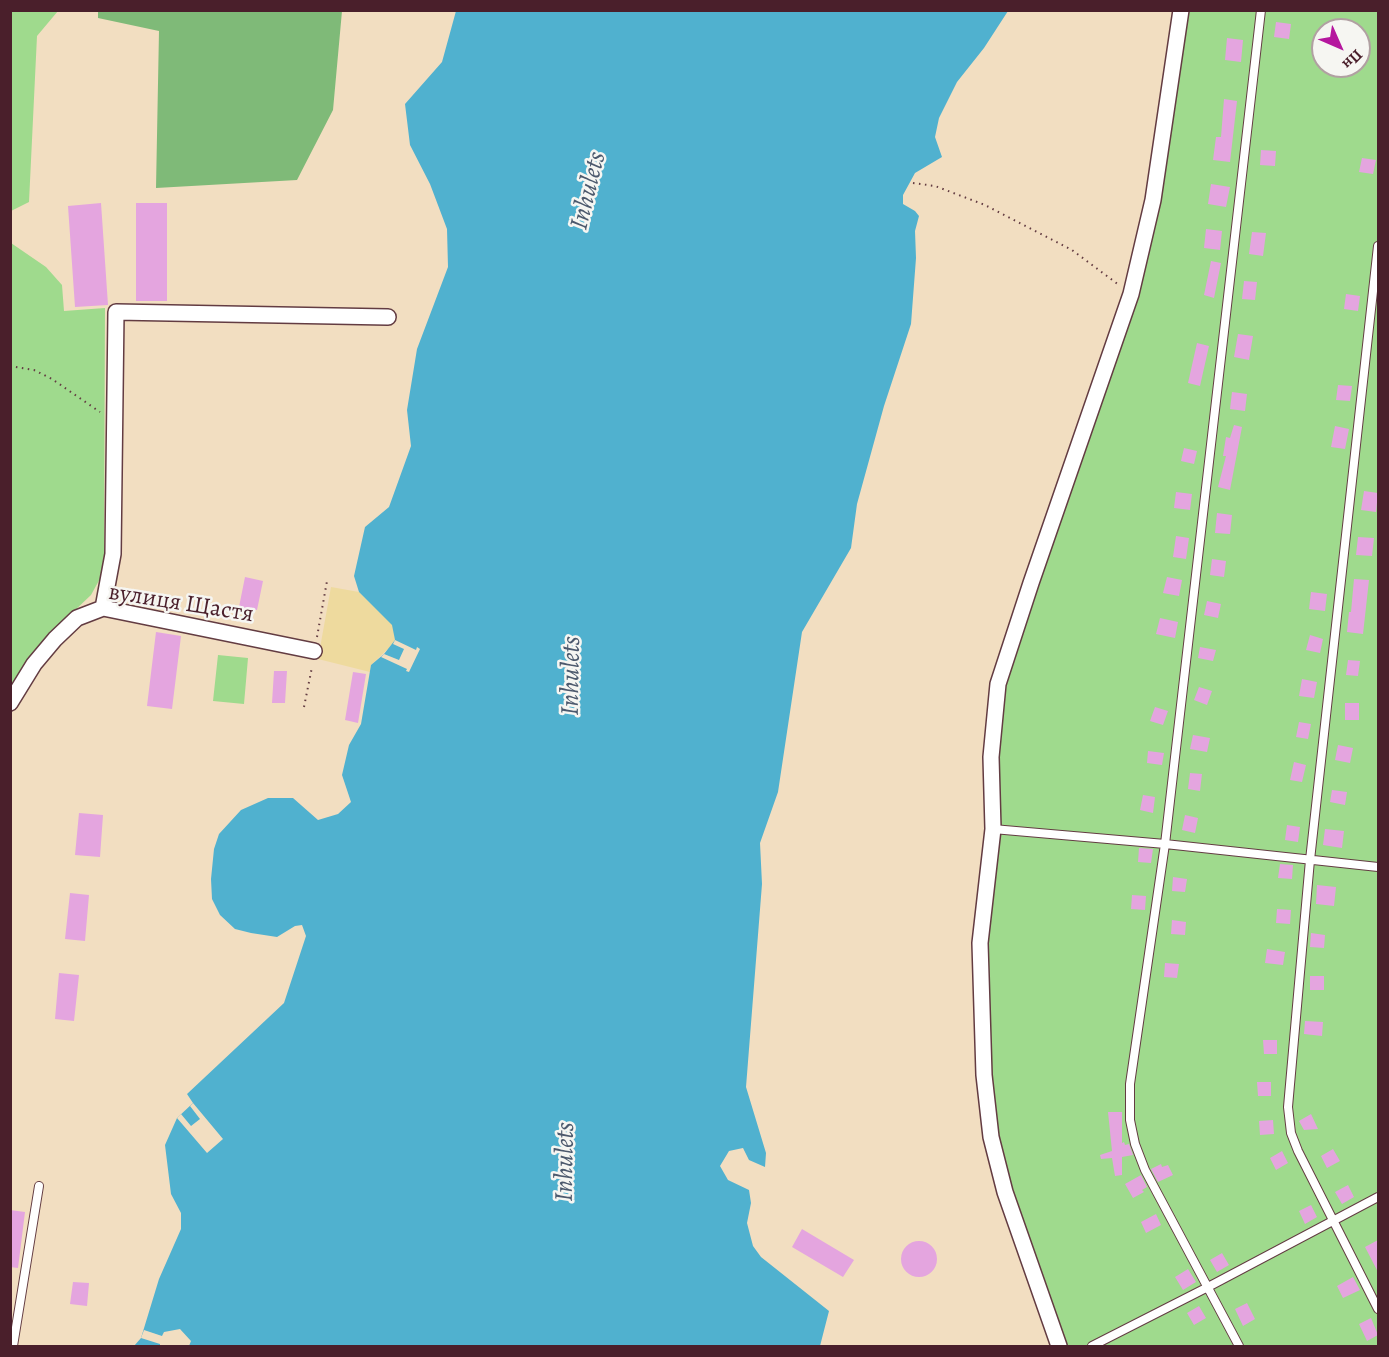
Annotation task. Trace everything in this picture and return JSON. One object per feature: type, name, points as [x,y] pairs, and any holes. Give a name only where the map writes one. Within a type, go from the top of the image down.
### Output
[{"type":"street","points":[[1059,1347],[1005,1192],[991,1137],[984,1075],[980,943],[993,830],[991,757],[998,684],[1131,294],[1153,200],[1181,10]]},
{"type":"street","points":[[103,608],[113,554],[116,312],[387,317]]},
{"type":"street","name":"вулиця Щастя","points":[[10,703],[34,664],[55,639],[77,618],[103,608],[314,651]]},
{"type":"lane","points":[[1239,1347],[1145,1170],[1135,1144],[1130,1120],[1130,1084],[1165,844],[1261,10]]},
{"type":"lane","points":[[1378,246],[1310,860],[1288,1107],[1291,1133],[1332,1221],[1378,1309]]},
{"type":"lane","points":[[993,830],[1165,844],[1378,867]]},
{"type":"lane","points":[[13,1347],[39,1186]]},
{"type":"lane","points":[[1092,1347],[1378,1197]]},
{"type":"path","points":[[913,183],[935,186],[985,205],[1072,250],[1131,294]]},
{"type":"path","points":[[10,366],[34,370],[114,422]]},
{"type":"green space","points":[[11,10],[58,11],[37,36],[29,202],[11,211]]},
{"type":"green space","points":[[98,10],[342,11],[333,110],[297,180],[156,188],[159,31],[98,18]]},
{"type":"green space","points":[[1181,11],[1378,11],[1378,1346],[1059,1346],[991,1137],[980,943],[998,684],[1131,294]]},
{"type":"green space","points":[[11,243],[46,267],[62,285],[64,311],[105,308],[102,575],[91,595],[50,634],[11,692]]},
{"type":"green space","points":[[218,655],[248,658],[244,704],[213,701]]},
{"type":"sand","points":[[331,587],[359,592],[393,625],[395,640],[371,665],[370,672],[318,659]]},
{"type":"water","name":"Inhulets","points":[[456,11],[1008,11],[984,48],[957,82],[939,118],[935,137],[942,157],[915,173],[903,195],[903,204],[919,216],[915,231],[916,258],[911,324],[884,406],[857,504],[851,548],[802,632],[778,792],[760,843],[762,884],[746,1087],[766,1153],[765,1167],[749,1160],[743,1148],[729,1151],[720,1166],[728,1180],[749,1190],[751,1203],[747,1223],[753,1246],[761,1257],[829,1311],[820,1346],[134,1346],[141,1338],[159,1279],[181,1229],[181,1213],[171,1194],[165,1145],[177,1118],[193,1103],[187,1094],[284,1003],[306,936],[302,925],[295,926],[277,937],[251,933],[235,929],[220,915],[212,899],[211,879],[214,849],[219,834],[241,810],[268,798],[293,798],[318,820],[338,814],[351,802],[342,775],[349,745],[361,724],[371,665],[395,640],[392,625],[359,592],[354,576],[365,527],[389,507],[411,446],[407,410],[417,349],[448,267],[447,229],[430,184],[410,145],[405,104],[442,62]]},
{"type":"pier","points":[[395,640],[416,650],[417,647],[420,649],[409,672],[381,657],[384,654],[399,660],[404,649],[393,644]]},
{"type":"pier","points":[[193,1103],[223,1139],[207,1153],[177,1118],[181,1114],[191,1126],[200,1119],[190,1106]]},
{"type":"pier","points":[[180,1329],[191,1341],[189,1346],[160,1346],[160,1344],[141,1338],[144,1330],[162,1336],[164,1332]]},
{"type":"building","points":[[1276,22],[1291,24],[1289,39],[1274,37]]},
{"type":"building","points":[[1227,38],[1243,40],[1241,62],[1225,60]]},
{"type":"building","points":[[1224,99],[1237,101],[1230,162],[1213,160],[1216,137],[1221,137]]},
{"type":"building","points":[[1261,150],[1276,151],[1275,166],[1260,165]]},
{"type":"building","points":[[1362,158],[1376,160],[1373,174],[1359,172]]},
{"type":"building","points":[[1211,184],[1230,187],[1226,207],[1208,204]]},
{"type":"building","points":[[101,203],[108,305],[75,307],[68,206]]},
{"type":"building","points":[[136,203],[167,203],[167,301],[136,301]]},
{"type":"building","points":[[1206,229],[1222,231],[1220,250],[1204,248]]},
{"type":"building","points":[[1252,232],[1266,233],[1263,256],[1249,254]]},
{"type":"building","points":[[1211,261],[1221,263],[1214,298],[1204,295]]},
{"type":"building","points":[[1244,281],[1257,282],[1255,300],[1242,299]]},
{"type":"building","points":[[1346,294],[1360,296],[1358,311],[1344,309]]},
{"type":"building","points":[[1238,334],[1253,336],[1249,360],[1234,357]]},
{"type":"building","points":[[1197,343],[1209,346],[1200,386],[1188,383]]},
{"type":"building","points":[[1338,385],[1352,386],[1350,401],[1336,400]]},
{"type":"building","points":[[1232,392],[1247,394],[1245,411],[1230,409]]},
{"type":"building","points":[[1234,425],[1242,427],[1230,490],[1218,487],[1226,456],[1223,456],[1226,437],[1230,438]]},
{"type":"building","points":[[1335,426],[1349,429],[1345,449],[1331,447]]},
{"type":"building","points":[[1184,448],[1197,451],[1194,464],[1181,461]]},
{"type":"building","points":[[1364,491],[1378,493],[1376,512],[1361,510]]},
{"type":"building","points":[[1176,492],[1192,494],[1190,510],[1174,508]]},
{"type":"building","points":[[1217,513],[1232,515],[1230,534],[1215,533]]},
{"type":"building","points":[[1176,536],[1189,538],[1186,559],[1173,557]]},
{"type":"building","points":[[1358,537],[1374,538],[1372,556],[1356,555]]},
{"type":"building","points":[[1212,559],[1226,561],[1224,577],[1210,575]]},
{"type":"building","points":[[245,577],[263,581],[257,610],[239,607]]},
{"type":"building","points":[[1167,577],[1182,580],[1179,596],[1163,593]]},
{"type":"building","points":[[1354,579],[1369,580],[1363,634],[1347,632]]},
{"type":"building","points":[[1311,592],[1327,594],[1325,611],[1309,609]]},
{"type":"building","points":[[1207,601],[1221,604],[1218,618],[1204,615]]},
{"type":"building","points":[[1160,618],[1178,622],[1175,638],[1156,634]]},
{"type":"building","points":[[156,632],[181,636],[172,709],[147,706]]},
{"type":"building","points":[[1310,635],[1323,639],[1320,653],[1306,650]]},
{"type":"building","points":[[1200,647],[1216,650],[1213,661],[1198,658]]},
{"type":"building","points":[[1348,660],[1360,661],[1358,676],[1346,675]]},
{"type":"building","points":[[274,671],[287,671],[285,703],[272,703]]},
{"type":"building","points":[[353,672],[366,674],[358,723],[345,720]]},
{"type":"building","points":[[1302,679],[1317,682],[1314,698],[1299,696]]},
{"type":"building","points":[[1199,687],[1212,691],[1207,705],[1194,700]]},
{"type":"building","points":[[1345,703],[1359,703],[1359,720],[1345,720]]},
{"type":"building","points":[[1155,707],[1168,711],[1163,725],[1150,721]]},
{"type":"building","points":[[1299,722],[1311,724],[1308,739],[1296,737]]},
{"type":"building","points":[[1193,735],[1210,738],[1207,752],[1190,749]]},
{"type":"building","points":[[1338,745],[1353,748],[1350,763],[1335,760]]},
{"type":"building","points":[[1148,751],[1164,753],[1162,765],[1147,763]]},
{"type":"building","points":[[1294,762],[1306,765],[1302,782],[1290,780]]},
{"type":"building","points":[[1190,773],[1202,774],[1200,791],[1188,789]]},
{"type":"building","points":[[1332,790],[1347,792],[1345,805],[1330,802]]},
{"type":"building","points":[[1143,795],[1155,797],[1153,813],[1140,810]]},
{"type":"building","points":[[79,813],[103,815],[100,857],[75,855]]},
{"type":"building","points":[[1185,815],[1198,818],[1195,833],[1182,830]]},
{"type":"building","points":[[1287,825],[1300,827],[1298,842],[1285,840]]},
{"type":"building","points":[[1325,829],[1344,831],[1342,848],[1323,845]]},
{"type":"building","points":[[1139,848],[1153,849],[1151,863],[1138,862]]},
{"type":"building","points":[[1280,864],[1293,865],[1292,879],[1278,878]]},
{"type":"building","points":[[1173,877],[1187,879],[1185,892],[1172,891]]},
{"type":"building","points":[[1317,885],[1336,887],[1334,906],[1316,904]]},
{"type":"building","points":[[70,893],[89,895],[85,941],[65,939]]},
{"type":"building","points":[[1132,895],[1146,896],[1145,910],[1131,909]]},
{"type":"building","points":[[1277,909],[1291,910],[1290,924],[1276,923]]},
{"type":"building","points":[[1172,920],[1186,922],[1185,935],[1171,934]]},
{"type":"building","points":[[1311,933],[1325,935],[1324,948],[1310,947]]},
{"type":"building","points":[[1267,949],[1285,952],[1283,965],[1265,963]]},
{"type":"building","points":[[1165,963],[1179,964],[1177,978],[1164,977]]},
{"type":"building","points":[[59,973],[79,975],[74,1021],[55,1019]]},
{"type":"building","points":[[1310,976],[1324,976],[1324,990],[1310,990]]},
{"type":"building","points":[[1305,1021],[1323,1022],[1322,1036],[1304,1034]]},
{"type":"building","points":[[1263,1040],[1277,1040],[1277,1054],[1264,1054]]},
{"type":"building","points":[[1257,1082],[1271,1082],[1271,1096],[1258,1096]]},
{"type":"building","points":[[1108,1112],[1122,1112],[1122,1143],[1129,1144],[1133,1155],[1122,1157],[1122,1175],[1115,1176],[1112,1158],[1101,1159],[1100,1155],[1112,1151]]},
{"type":"building","points":[[1311,1114],[1318,1129],[1304,1130],[1299,1121]]},
{"type":"building","points":[[1273,1120],[1274,1134],[1260,1135],[1259,1121]]},
{"type":"building","points":[[1333,1149],[1340,1161],[1327,1168],[1321,1156]]},
{"type":"building","points":[[1282,1151],[1288,1163],[1276,1170],[1270,1158]]},
{"type":"building","points":[[1161,1164],[1162,1167],[1168,1165],[1173,1175],[1158,1182],[1151,1169]]},
{"type":"building","points":[[1141,1175],[1147,1187],[1142,1190],[1144,1192],[1133,1198],[1125,1184]]},
{"type":"building","points":[[1348,1185],[1354,1197],[1342,1204],[1335,1192]]},
{"type":"building","points":[[1311,1205],[1317,1217],[1305,1224],[1299,1211]]},
{"type":"building","points":[[10,1210],[25,1212],[18,1268],[10,1267]]},
{"type":"building","points":[[1156,1214],[1161,1225],[1146,1233],[1141,1222]]},
{"type":"building","points":[[802,1229],[854,1260],[843,1277],[792,1247]]},
{"type":"building","points":[[1378,1240],[1378,1272],[1365,1247]]},
{"type":"building","points":[[919,1241],[931,1247],[937,1259],[931,1271],[919,1277],[907,1271],[901,1259],[907,1247]]},
{"type":"building","points":[[1222,1253],[1229,1265],[1217,1272],[1210,1260]]},
{"type":"building","points":[[1188,1269],[1196,1282],[1183,1290],[1175,1277]]},
{"type":"building","points":[[1353,1277],[1360,1290],[1343,1298],[1337,1286]]},
{"type":"building","points":[[73,1282],[89,1283],[87,1306],[70,1304]]},
{"type":"building","points":[[1247,1303],[1255,1319],[1243,1326],[1235,1309]]},
{"type":"building","points":[[1199,1306],[1206,1318],[1194,1325],[1187,1313]]},
{"type":"building","points":[[1371,1318],[1378,1335],[1367,1341],[1359,1324]]}]
